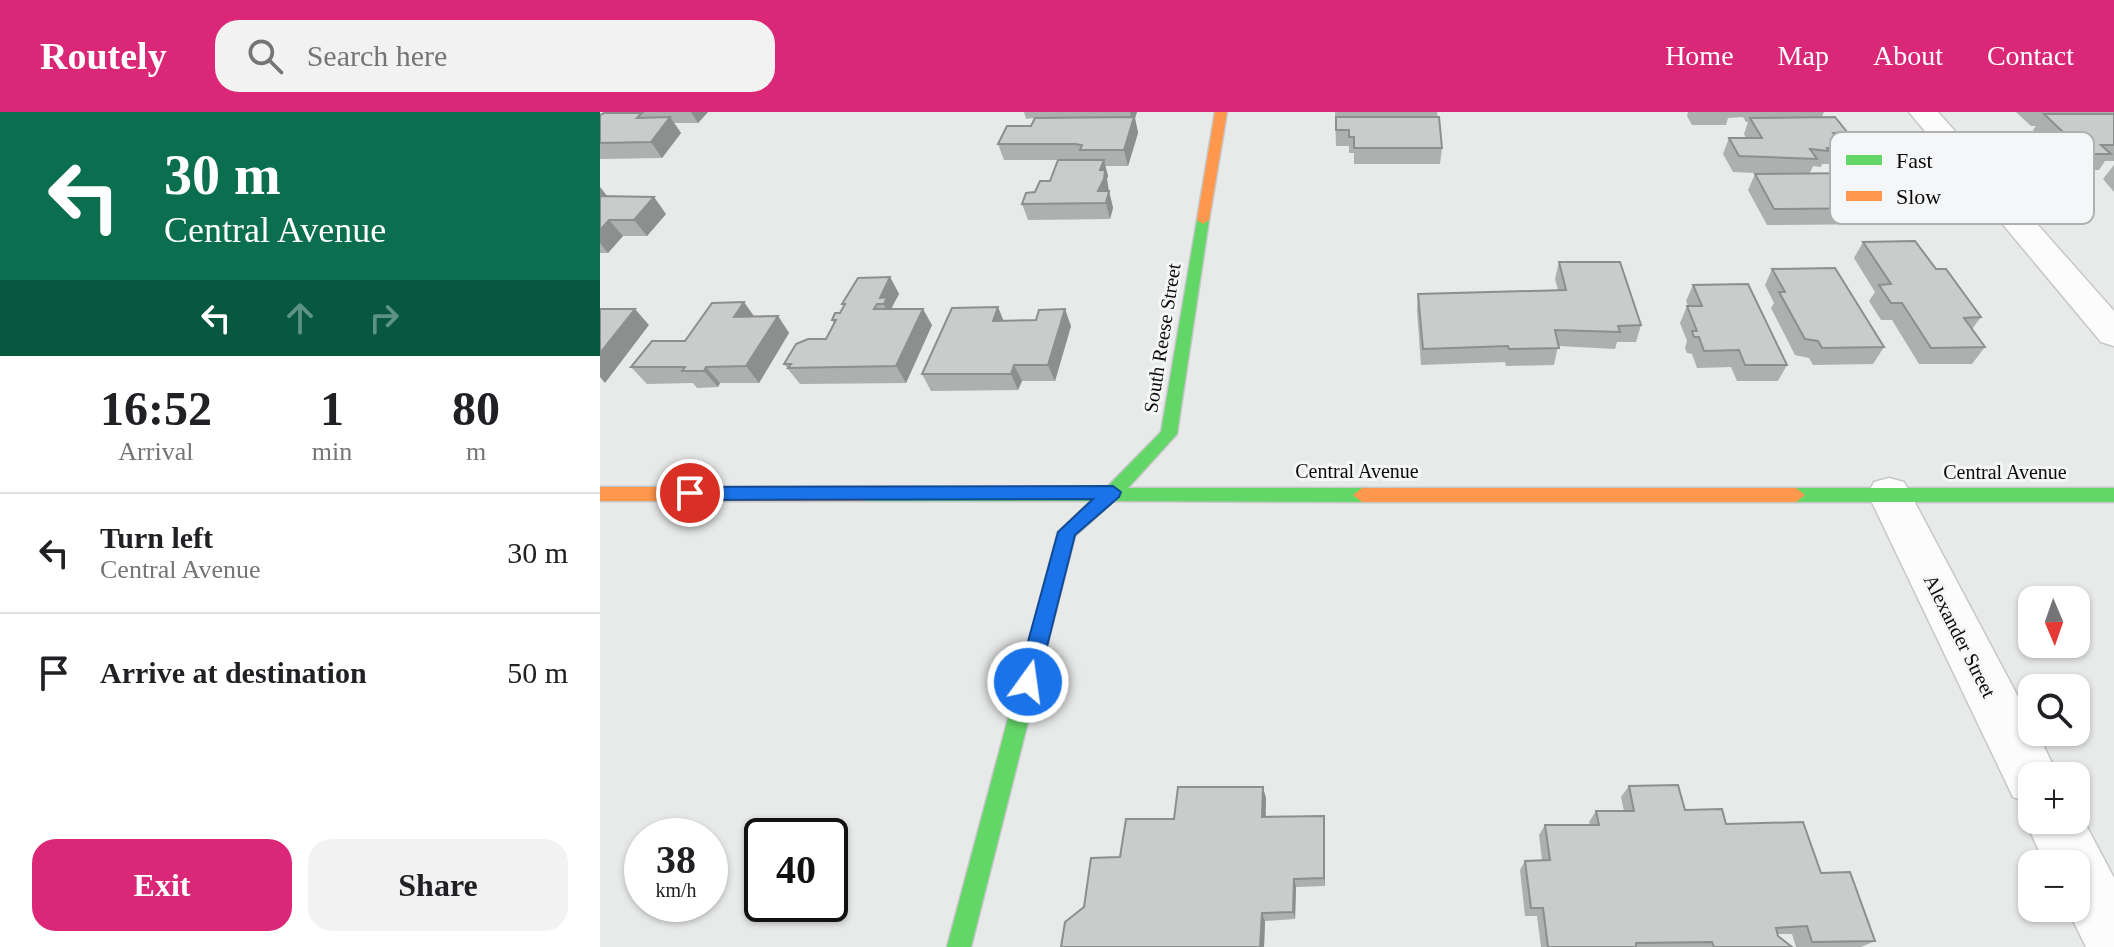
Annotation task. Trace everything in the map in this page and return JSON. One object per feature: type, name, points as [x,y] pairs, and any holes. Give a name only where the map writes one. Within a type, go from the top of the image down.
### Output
[{"type":"main road","name":"South Reese Street","points":[[959,947],[1067,532],[1113,492],[1169,434],[1221,112]]},
{"type":"main road","name":"Central Avenue","points":[[600,494],[2114,495]]},
{"type":"street","points":[[1923,112],[1940,132]]},
{"type":"street","points":[[2019,224],[2114,334]]},
{"type":"street","name":"Alexander Street","points":[[1889,494],[2024,762]]},
{"type":"street","points":[[2090,892],[2114,940]]},
{"type":"building","points":[[642,113],[637,118],[670,117],[651,142],[600,143],[600,115]]},
{"type":"building","points":[[2044,114],[2114,114],[2114,145],[2101,145],[2111,154],[2094,154],[2094,132],[2063,132]]},
{"type":"building","points":[[1134,117],[1124,150],[1080,150],[1082,145],[1075,144],[998,144],[1007,126],[1031,126],[1035,118]]},
{"type":"building","points":[[1336,117],[1439,117],[1442,148],[1354,148],[1354,137],[1349,137],[1349,130],[1336,130]]},
{"type":"building","points":[[1835,117],[1847,132],[1830,132],[1829,151],[1810,149],[1817,159],[1739,156],[1729,138],[1762,138],[1750,118]]},
{"type":"building","points":[[1058,160],[1104,160],[1100,170],[1105,170],[1104,179],[1098,191],[1109,191],[1106,203],[1022,204],[1026,193],[1035,192],[1040,181],[1050,181]]},
{"type":"building","points":[[1830,173],[1830,209],[1774,209],[1755,174]]},
{"type":"building","points":[[600,196],[654,197],[634,220],[609,220],[600,230]]},
{"type":"building","points":[[1915,241],[1936,269],[1946,269],[1981,317],[1964,318],[1985,347],[1931,348],[1902,303],[1891,303],[1879,285],[1891,284],[1863,242]]},
{"type":"building","points":[[1559,262],[1620,262],[1641,325],[1618,326],[1620,332],[1555,330],[1559,348],[1423,349],[1418,294],[1566,290]]},
{"type":"building","points":[[1835,268],[1884,347],[1822,348],[1818,341],[1805,339],[1779,292],[1785,292],[1772,269]]},
{"type":"building","points":[[890,277],[880,298],[887,297],[884,304],[877,304],[874,309],[923,309],[896,366],[788,368],[791,364],[784,364],[796,344],[808,339],[826,339],[836,320],[832,320],[835,313],[840,313],[858,278]]},
{"type":"building","points":[[1748,284],[1787,365],[1745,365],[1739,350],[1704,351],[1699,337],[1694,337],[1692,331],[1697,331],[1687,306],[1702,306],[1693,285]]},
{"type":"building","points":[[744,302],[734,317],[778,316],[746,366],[706,367],[704,371],[682,371],[685,367],[631,367],[652,341],[685,341],[712,303]]},
{"type":"building","points":[[998,307],[993,321],[1036,320],[1039,310],[1065,309],[1048,365],[1014,365],[1011,374],[922,374],[952,308]]},
{"type":"building","points":[[600,309],[635,309],[600,353]]},
{"type":"building","points":[[1678,785],[1685,810],[1722,809],[1726,824],[1803,822],[1821,873],[1850,872],[1875,941],[1812,942],[1807,926],[1776,928],[1778,936],[1792,947],[1714,947],[1712,942],[1636,943],[1636,947],[1548,947],[1543,908],[1531,908],[1525,861],[1550,860],[1545,825],[1599,825],[1596,811],[1634,811],[1629,786]]},
{"type":"building","points":[[1178,787],[1263,787],[1262,817],[1324,816],[1324,878],[1294,879],[1293,912],[1262,913],[1260,947],[1061,947],[1065,922],[1084,907],[1091,858],[1120,857],[1126,819],[1174,819]]},
{"type":"traffic: fast","points":[[959,947],[1067,532],[1113,492],[1169,434],[1203,220]]},
{"type":"traffic: fast","points":[[864,494],[1362,495]]},
{"type":"traffic: fast","points":[[1796,495],[2114,495]]},
{"type":"traffic: slow","points":[[1203,220],[1221,112]]},
{"type":"traffic: slow","points":[[600,494],[864,494]]},
{"type":"traffic: slow","points":[[1362,495],[1796,495]]},
{"type":"route","points":[[690,493],[1113,492],[1067,532],[1028,682]]}]
